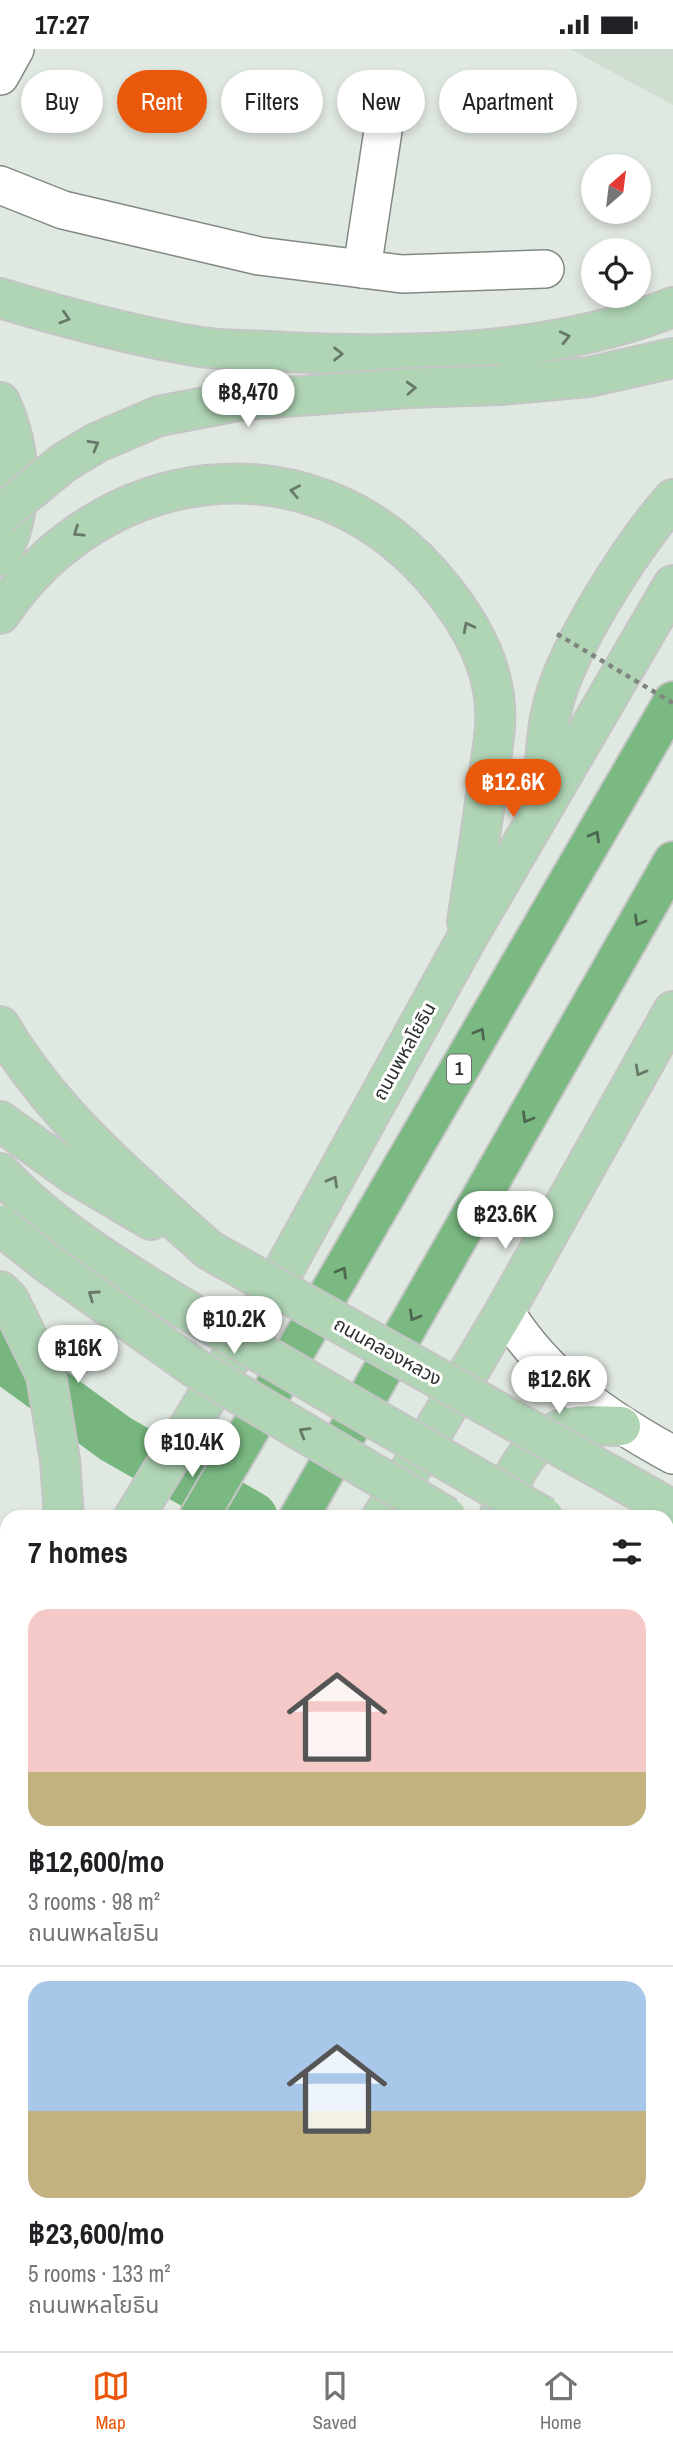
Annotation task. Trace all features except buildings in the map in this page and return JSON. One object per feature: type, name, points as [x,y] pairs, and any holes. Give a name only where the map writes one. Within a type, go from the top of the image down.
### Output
[{"type":"highway","name":"1","points":[[203,1510],[673,702]]},
{"type":"highway","points":[[303,1510],[673,861]]},
{"type":"main road","points":[[0,298],[76,321],[203,347],[331,354],[453,352],[545,342],[643,319],[673,307]]},
{"type":"main road","points":[[0,515],[63,463],[96,443],[159,416],[243,400],[501,385],[589,377],[673,358]]},
{"type":"main road","points":[[0,402],[15,449],[18,500],[8,541],[0,557]]},
{"type":"main road","points":[[0,614],[19,586],[41,562],[70,538],[101,518],[159,492],[195,485],[236,483],[294,490],[325,498],[356,513],[410,550],[462,615],[483,655],[494,690],[496,716],[492,751],[463,945]]},
{"type":"main road","points":[[541,812],[551,714],[561,681],[632,551],[673,499]]},
{"type":"main road","name":"ถนนพหลโยธิน","points":[[138,1510],[275,1284],[463,945],[673,585]]},
{"type":"main road","points":[[386,1510],[505,1311],[673,1011]]},
{"type":"main road","points":[[0,1026],[23,1064],[67,1119],[209,1250]]},
{"type":"main road","name":"ถนนคลองหลวง","points":[[0,1121],[75,1175],[138,1213],[209,1250],[673,1510]]},
{"type":"main road","points":[[0,1173],[30,1205],[95,1254],[292,1373],[532,1510]]},
{"type":"main road","points":[[0,1224],[46,1262],[195,1368],[435,1510]]},
{"type":"main road","points":[[0,1291],[9,1300],[46,1375],[60,1459],[64,1510]]},
{"type":"main road","points":[[501,1510],[506,1489],[527,1455],[542,1439],[558,1430],[578,1426],[621,1426]]},
{"type":"street","points":[[0,76],[15,49]]},
{"type":"street","points":[[362,269],[383,133]]},
{"type":"street","points":[[0,185],[63,210],[259,256],[402,274],[545,269]]},
{"type":"street","points":[[505,1311],[544,1362],[584,1400],[621,1426],[673,1455]]},
{"type":"path","points":[[557,634],[673,702]]},
{"type":"shaded area","points":[[570,49],[673,49],[673,105]]},
{"type":"waterway","points":[[0,1355],[116,1439],[240,1510]]}]
